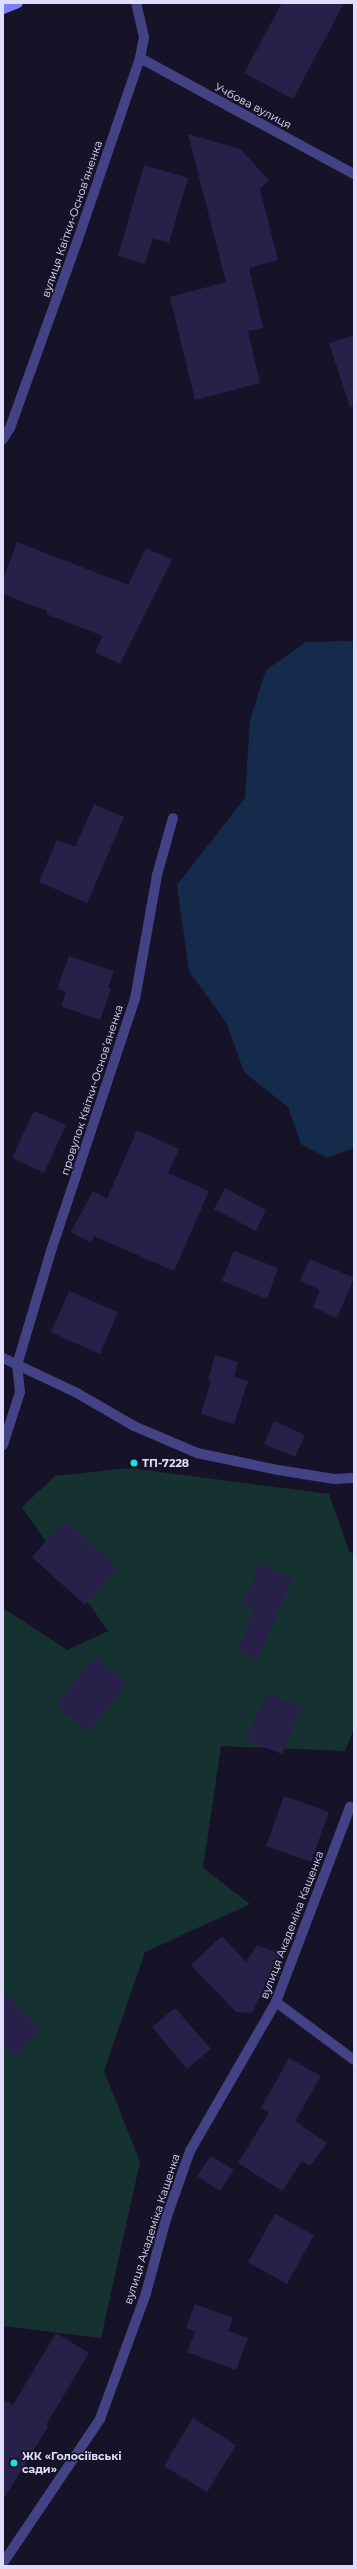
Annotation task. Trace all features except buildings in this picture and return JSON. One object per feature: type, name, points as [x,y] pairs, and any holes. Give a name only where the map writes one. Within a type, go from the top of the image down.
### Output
[{"type":"main road","points":[[3,9],[18,3]]},
{"type":"street","name":"вулиця Квітки-Основ’яненка","points":[[3,439],[10,428],[42,341],[140,58],[144,37],[136,3]]},
{"type":"street","name":"Учбова вулиця","points":[[140,58],[354,174]]},
{"type":"street","name":"провулок Квітки-Основʼяненка","points":[[3,1445],[20,1392],[17,1365],[51,1251],[135,999],[157,875],[173,818]]},
{"type":"street","points":[[3,1358],[77,1393],[134,1426],[197,1453],[285,1472],[334,1479],[354,1478]]},
{"type":"street","name":"вулиця Академіка Кащенка","points":[[3,2563],[100,2419],[146,2293],[166,2219],[190,2150],[276,2002],[350,1807]]},
{"type":"street","points":[[276,2002],[354,2060]]},
{"type":"green space","points":[[130,1468],[329,1494],[349,1551],[354,1555],[354,1729],[345,1751],[221,1746],[203,1868],[250,1904],[145,1952],[104,2071],[140,2162],[101,2338],[3,2326],[3,1608],[67,1650],[108,1631],[22,1507],[55,1476]]},
{"type":"water","points":[[354,641],[354,1148],[327,1158],[301,1144],[288,1107],[244,1072],[227,1024],[189,971],[177,885],[245,798],[250,720],[266,670],[306,642]]},
{"type":"place","name":"ТП-7228","points":[[134,1463]]},
{"type":"place","name":"ЖК «Голосіївські сади»","points":[[14,2463]]}]
